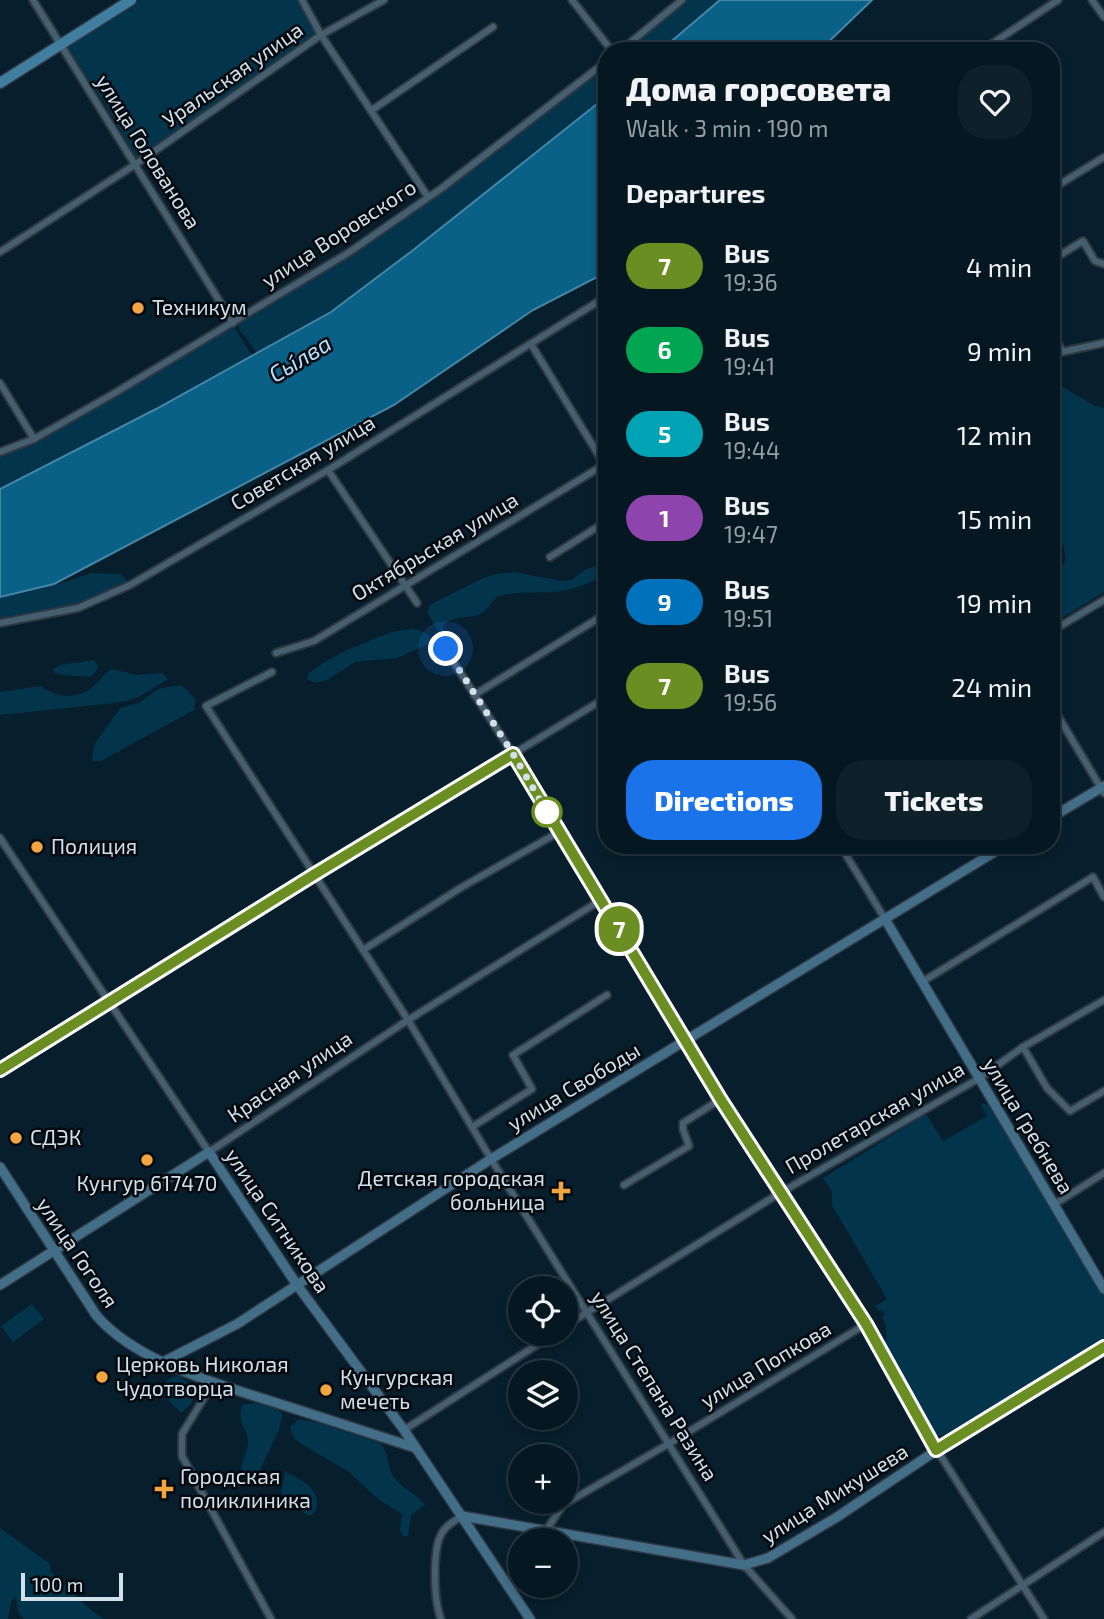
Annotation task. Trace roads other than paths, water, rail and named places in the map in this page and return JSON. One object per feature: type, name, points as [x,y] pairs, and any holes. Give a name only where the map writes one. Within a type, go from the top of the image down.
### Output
[{"type":"main road","points":[[0,83],[131,0]]},
{"type":"street","name":"улица Голованова","points":[[33,0],[233,323]]},
{"type":"street","points":[[302,0],[321,35],[428,197]]},
{"type":"street","name":"Уральская улица","points":[[0,252],[136,164],[321,35],[384,0]]},
{"type":"street","points":[[572,0],[605,42]]},
{"type":"street","points":[[631,42],[682,0]]},
{"type":"street","points":[[995,42],[1058,0]]},
{"type":"street","points":[[1092,0],[1104,18]]},
{"type":"street","points":[[372,110],[493,27]]},
{"type":"street","name":"улица Воровского","points":[[0,452],[34,439],[348,253],[428,197],[598,68]]},
{"type":"street","points":[[1060,184],[1104,157]]},
{"type":"street","points":[[1060,255],[1083,241],[1095,261],[1104,264]]},
{"type":"street","name":"Советская улица","points":[[0,623],[78,608],[130,585],[328,470],[598,302]]},
{"type":"street","points":[[1060,347],[1062,351],[1104,343]]},
{"type":"street","points":[[531,344],[598,453]]},
{"type":"street","points":[[0,383],[34,439]]},
{"type":"street","points":[[328,470],[417,603]]},
{"type":"street","name":"Октябрьская улица","points":[[276,653],[314,641],[598,471]]},
{"type":"street","points":[[550,557],[598,527]]},
{"type":"street","points":[[1060,626],[1104,600]]},
{"type":"street","points":[[474,695],[598,618]]},
{"type":"street","points":[[446,649],[513,754],[721,1100],[866,1324],[936,1450],[1044,1619]]},
{"type":"street","name":"улица Степана Разина","points":[[272,672],[206,706],[408,1020],[471,1127],[744,1564],[792,1619]]},
{"type":"street","points":[[0,1070],[598,702]]},
{"type":"street","points":[[1060,719],[1103,789],[1060,813]]},
{"type":"street","points":[[363,950],[462,887],[559,832]]},
{"type":"street","name":"улица Ситникова","points":[[0,838],[298,1285],[404,1430],[530,1619]]},
{"type":"street","name":"улица Гребнева","points":[[845,854],[1104,1289]]},
{"type":"street","name":"улица Свободы","points":[[163,1362],[237,1324],[491,1159],[991,854]]},
{"type":"street","points":[[922,982],[1093,877],[1104,897]]},
{"type":"street","name":"Красная улица","points":[[0,1285],[209,1152],[408,1020],[601,900]]},
{"type":"street","points":[[471,1127],[532,1089],[513,1055],[607,995]]},
{"type":"street","name":"Пролетарская улица","points":[[578,1318],[780,1193],[978,1079],[1023,1047],[1104,1000]]},
{"type":"street","points":[[1023,1047],[1047,1088],[1070,1111],[1104,1091]]},
{"type":"street","points":[[624,1185],[689,1146],[683,1123],[721,1100]]},
{"type":"street","name":"улица Гоголя","points":[[0,1167],[107,1329],[163,1362],[213,1383],[416,1448]]},
{"type":"street","points":[[1055,1205],[1104,1173]]},
{"type":"street","name":"улица Попкова","points":[[548,1528],[563,1505],[866,1324]]},
{"type":"street","points":[[404,1430],[535,1346]]},
{"type":"street","name":"улица Микушева","points":[[578,1535],[744,1564],[768,1558],[838,1517],[936,1450],[1104,1347]]},
{"type":"street","points":[[213,1383],[182,1434],[182,1456],[271,1619]]},
{"type":"street","points":[[441,1619],[437,1609],[435,1555],[443,1530],[462,1516]]},
{"type":"street","name":"улица Микушева","points":[[462,1516],[540,1528]]},
{"type":"street","points":[[971,1619],[1104,1532]]},
{"type":"water","points":[[720,0],[872,0],[828,42],[671,42]]},
{"type":"water","name":"Сы́лва","points":[[598,103],[598,277],[533,310],[394,405],[54,584],[0,597],[0,489],[156,409],[331,312]]},
{"type":"place","name":"Техникум","points":[[138,308]]},
{"type":"place","name":"Полиция","points":[[37,847]]},
{"type":"place","name":"СДЭК","points":[[16,1138]]},
{"type":"place","name":"Кунгур 617470","points":[[147,1160]]},
{"type":"place","name":"Детская городская больница","points":[[561,1191]]},
{"type":"place","name":"Церковь Николая Чудотворца","points":[[102,1377]]},
{"type":"place","name":"Кунгурская мечеть","points":[[326,1390]]},
{"type":"place","name":"Городская поликлиника","points":[[164,1489]]}]
